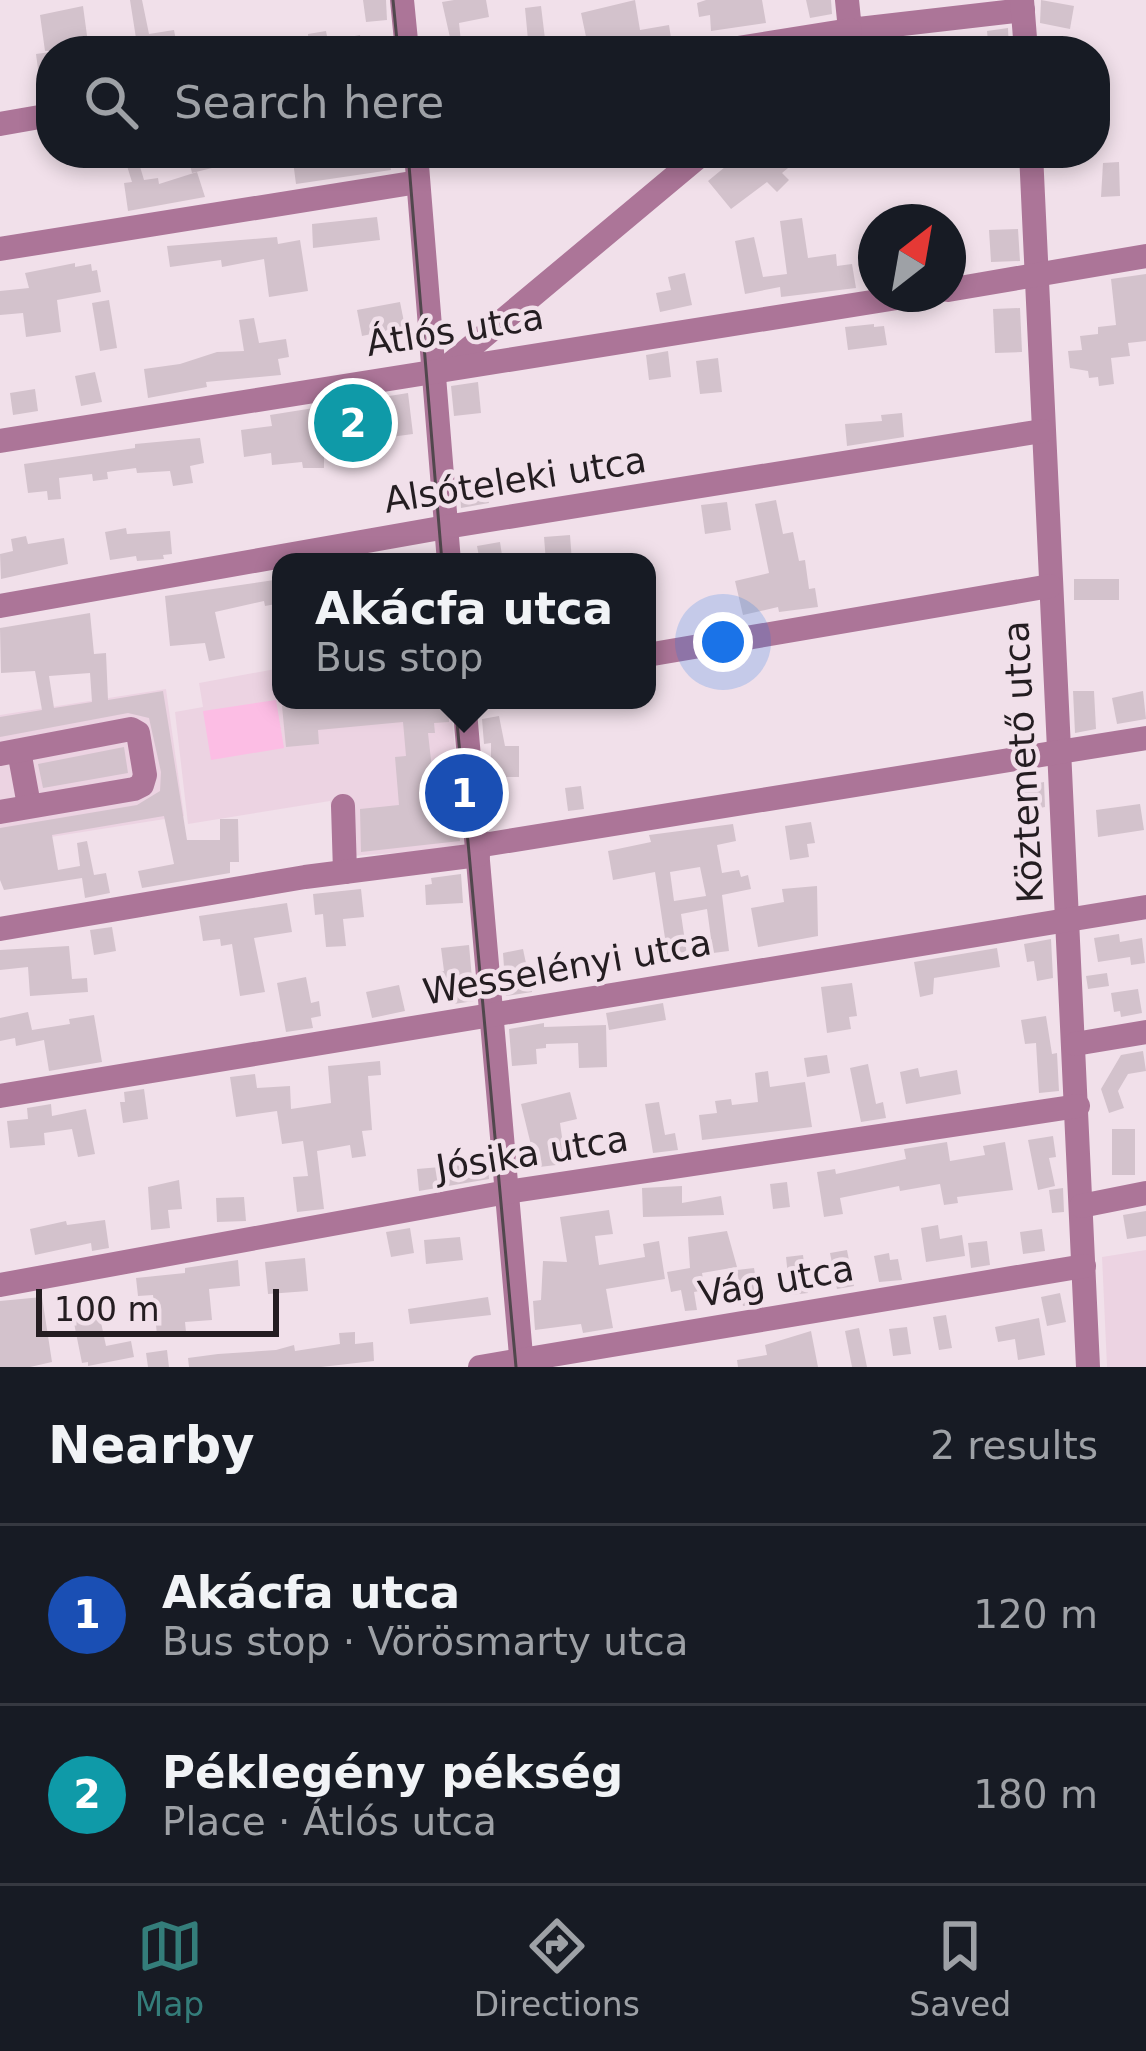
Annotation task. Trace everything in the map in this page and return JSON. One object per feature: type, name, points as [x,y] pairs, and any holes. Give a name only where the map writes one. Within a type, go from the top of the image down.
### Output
[{"type":"street","points":[[402,0],[406,36]]},
{"type":"street","points":[[847,0],[850,30]]},
{"type":"street","points":[[813,36],[1023,5],[1024,36]]},
{"type":"street","points":[[843,36],[850,30]]},
{"type":"street","points":[[0,124],[36,118]]},
{"type":"street","points":[[417,168],[440,369],[448,553]]},
{"type":"street","points":[[440,369],[685,168]]},
{"type":"street","name":"Köztemető utca","points":[[1032,168],[1088,1367]]},
{"type":"street","points":[[0,249],[418,182]]},
{"type":"street","points":[[966,287],[1146,256]]},
{"type":"street","name":"Átlós utca","points":[[0,441],[858,304]]},
{"type":"street","name":"Alsóteleki utca","points":[[299,553],[1042,431]]},
{"type":"street","name":"Alsóteleki utca","points":[[0,606],[272,558]]},
{"type":"street","points":[[656,653],[1050,586]]},
{"type":"street","points":[[465,709],[522,1364]]},
{"type":"street","points":[[0,812],[142,785],[139,733],[131,729],[9,752],[29,805]]},
{"type":"street","points":[[0,929],[1146,737]]},
{"type":"street","points":[[343,806],[345,872]]},
{"type":"street","name":"Wesselényi utca","points":[[0,1096],[1146,908]]},
{"type":"street","points":[[1076,1043],[1146,1032]]},
{"type":"street","name":"Jósika utca","points":[[0,1285],[507,1192],[1078,1106]]},
{"type":"street","points":[[1081,1206],[1146,1193]]},
{"type":"street","name":"Vág utca","points":[[480,1367],[522,1364],[1084,1266]]},
{"type":"shaded area","points":[[272,670],[272,709],[451,709],[465,848],[338,857],[330,801],[188,824],[175,712],[203,707],[199,683]]},
{"type":"shaded area","points":[[166,689],[184,816],[0,845],[0,715]]},
{"type":"shaded area","points":[[272,701],[284,748],[211,760],[203,711]]},
{"type":"shaded area","points":[[1146,1250],[1146,1367],[1107,1367],[1102,1257]]},
{"type":"building","points":[[130,0],[142,0],[149,34],[174,30],[175,36],[136,36]]},
{"type":"building","points":[[363,0],[386,0],[387,20],[366,22]]},
{"type":"building","points":[[486,0],[489,17],[459,23],[460,36],[450,36],[442,2]]},
{"type":"building","points":[[635,0],[640,30],[669,25],[671,36],[586,36],[581,13]]},
{"type":"building","points":[[762,0],[766,23],[711,31],[710,15],[699,17],[697,3]]},
{"type":"building","points":[[806,0],[831,0],[832,14],[810,18]]},
{"type":"building","points":[[1041,0],[1074,6],[1070,29],[1040,23]]},
{"type":"building","points":[[83,6],[87,36],[43,36],[40,15]]},
{"type":"building","points":[[541,6],[545,36],[528,36],[525,8]]},
{"type":"building","points":[[1008,28],[1008,36],[988,36],[987,31]]},
{"type":"building","points":[[1119,162],[1120,196],[1101,197],[1103,168],[1110,168],[1110,163]]},
{"type":"building","points":[[128,168],[140,168],[144,180],[158,178],[159,184],[197,172],[205,197],[128,211],[124,183],[132,182]]},
{"type":"building","points":[[294,168],[391,170],[296,184]]},
{"type":"building","points":[[724,168],[788,168],[782,173],[789,180],[777,192],[767,182],[731,209],[708,181]]},
{"type":"building","points":[[377,217],[380,240],[313,248],[312,224]]},
{"type":"building","points":[[802,218],[808,258],[836,254],[837,266],[852,264],[856,288],[781,297],[780,287],[745,294],[735,241],[754,237],[763,277],[787,274],[780,221]]},
{"type":"building","points":[[1018,229],[1020,261],[991,262],[989,230]]},
{"type":"building","points":[[277,237],[278,244],[300,240],[308,291],[269,297],[264,259],[222,267],[221,260],[170,267],[167,246]]},
{"type":"building","points":[[75,263],[75,267],[91,264],[92,271],[97,270],[101,292],[57,300],[61,332],[26,337],[23,313],[0,315],[0,291],[29,288],[25,273]]},
{"type":"building","points":[[685,273],[692,305],[660,312],[656,293],[671,290],[668,277]]},
{"type":"building","points":[[1146,274],[1146,341],[1128,343],[1130,356],[1111,358],[1114,384],[1099,386],[1098,377],[1089,378],[1088,371],[1070,368],[1068,351],[1082,350],[1080,336],[1116,325],[1111,279]]},
{"type":"building","points":[[109,300],[117,348],[100,351],[92,303]]},
{"type":"building","points":[[400,302],[405,327],[362,336],[357,310]]},
{"type":"building","points":[[1020,308],[1022,352],[995,353],[993,309]]},
{"type":"building","points":[[254,318],[259,343],[286,339],[289,357],[278,359],[281,375],[206,382],[207,387],[148,398],[144,369],[217,352],[244,351],[239,320]]},
{"type":"building","points":[[884,326],[887,345],[848,350],[845,327]]},
{"type":"building","points":[[668,351],[671,377],[649,380],[646,355]]},
{"type":"building","points":[[718,358],[722,392],[700,394],[696,361]]},
{"type":"building","points":[[95,372],[102,402],[81,406],[75,376]]},
{"type":"building","points":[[478,382],[481,413],[454,416],[451,386]]},
{"type":"building","points":[[35,389],[38,411],[13,415],[10,393]]},
{"type":"building","points":[[408,393],[413,434],[324,446],[324,468],[303,468],[302,462],[272,465],[271,453],[244,457],[241,430],[272,426],[270,415]]},
{"type":"building","points":[[902,413],[904,437],[847,446],[845,424],[882,421],[881,415]]},
{"type":"building","points":[[200,438],[204,463],[190,466],[193,483],[173,486],[170,471],[137,473],[136,468],[107,472],[108,479],[93,481],[92,474],[59,478],[61,499],[48,500],[47,491],[28,493],[24,464]]},
{"type":"building","points":[[486,488],[489,503],[461,508],[460,493]]},
{"type":"building","points":[[776,500],[783,534],[793,532],[818,607],[779,612],[778,607],[743,615],[735,581],[769,573],[755,504]]},
{"type":"building","points":[[727,502],[731,530],[705,534],[701,505]]},
{"type":"building","points":[[126,528],[127,534],[170,531],[172,554],[163,555],[164,559],[110,560],[105,532]]},
{"type":"building","points":[[570,535],[571,553],[545,553],[544,537]]},
{"type":"building","points":[[26,536],[28,544],[64,538],[68,564],[1,579],[0,554],[13,551],[11,539]]},
{"type":"building","points":[[500,542],[502,553],[478,553],[477,546]]},
{"type":"building","points":[[1074,579],[1119,579],[1119,600],[1074,600]]},
{"type":"building","points":[[272,580],[272,605],[265,606],[264,601],[215,612],[225,658],[209,661],[205,643],[170,646],[165,596]]},
{"type":"building","points":[[90,613],[94,654],[106,653],[108,700],[163,691],[187,840],[220,840],[220,819],[238,819],[239,862],[230,862],[230,873],[142,888],[138,871],[174,864],[164,816],[52,835],[58,870],[80,866],[77,843],[87,841],[94,875],[106,873],[110,893],[85,898],[82,878],[4,890],[0,828],[137,805],[160,791],[161,772],[149,718],[128,713],[0,737],[0,717],[42,710],[35,671],[1,673],[0,628]],"holes":[[[90,673],[92,702],[54,708],[49,676]]]},
{"type":"building","points":[[1073,691],[1094,691],[1096,729],[1075,733]]},
{"type":"building","points":[[1143,691],[1146,719],[1117,724],[1112,698]]},
{"type":"building","points":[[282,709],[448,709],[449,722],[434,723],[435,733],[428,733],[436,805],[441,804],[442,814],[457,813],[460,841],[361,852],[360,809],[399,805],[395,757],[406,756],[403,722],[318,730],[319,744],[286,747]]},
{"type":"building","points":[[499,716],[505,746],[519,746],[519,777],[491,777],[491,743],[484,744],[482,719]]},
{"type":"building","points":[[124,747],[128,773],[43,788],[38,764]]},
{"type":"building","points":[[1044,782],[1045,807],[1019,812],[1014,788]]},
{"type":"building","points":[[581,786],[584,809],[568,811],[565,788]]},
{"type":"building","points":[[1140,804],[1144,830],[1098,837],[1096,810]]},
{"type":"building","points":[[811,822],[815,843],[807,844],[809,857],[790,860],[785,826]]},
{"type":"building","points":[[733,824],[736,841],[717,845],[722,873],[739,870],[741,877],[748,875],[751,889],[722,895],[729,951],[713,953],[707,909],[681,914],[687,955],[668,958],[655,872],[613,880],[608,851],[651,842],[649,835]],"holes":[[[700,867],[706,896],[674,901],[670,872]]]},
{"type":"building","points":[[461,874],[463,903],[426,905],[425,885],[432,884],[431,878]]},
{"type":"building","points":[[817,886],[818,936],[758,947],[751,908],[784,902],[782,889]]},
{"type":"building","points":[[361,889],[364,917],[343,919],[346,946],[326,947],[323,914],[315,915],[313,894]]},
{"type":"building","points":[[287,903],[292,932],[254,938],[265,992],[240,996],[232,944],[221,946],[220,939],[203,941],[199,916]]},
{"type":"building","points":[[112,927],[116,951],[94,955],[90,930]]},
{"type":"building","points":[[1119,934],[1120,942],[1142,938],[1145,963],[1131,965],[1130,957],[1098,962],[1094,938]]},
{"type":"building","points":[[1051,939],[1053,978],[1037,981],[1034,961],[1027,962],[1024,944]]},
{"type":"building","points":[[469,945],[474,1001],[454,1004],[450,984],[438,987],[435,973],[444,971],[441,948]]},
{"type":"building","points":[[69,946],[72,979],[87,978],[88,992],[30,996],[28,967],[0,970],[0,950]]},
{"type":"building","points":[[997,948],[1000,967],[934,978],[933,994],[920,997],[914,962]]},
{"type":"building","points":[[523,949],[532,992],[506,996],[503,953]]},
{"type":"building","points":[[1107,973],[1109,986],[1088,989],[1086,976]]},
{"type":"building","points":[[306,977],[311,1003],[319,1001],[321,1016],[311,1018],[313,1028],[286,1032],[277,983]]},
{"type":"building","points":[[852,983],[857,1016],[849,1017],[851,1029],[827,1033],[821,987]]},
{"type":"building","points":[[399,985],[405,1011],[372,1018],[366,992]]},
{"type":"building","points":[[1138,989],[1142,1013],[1121,1017],[1120,1011],[1114,1012],[1111,993]]},
{"type":"building","points":[[663,1003],[666,1020],[609,1030],[606,1013]]},
{"type":"building","points":[[28,1012],[32,1030],[94,1015],[102,1062],[49,1071],[44,1040],[16,1046],[15,1038],[0,1041],[0,1018]]},
{"type":"building","points":[[1046,1016],[1052,1054],[1057,1053],[1059,1091],[1039,1093],[1036,1043],[1025,1044],[1021,1020]]},
{"type":"building","points":[[544,1023],[544,1027],[606,1025],[607,1067],[579,1068],[578,1043],[546,1044],[536,1049],[537,1064],[512,1066],[509,1029]]},
{"type":"building","points":[[1143,1051],[1146,1071],[1128,1074],[1118,1091],[1124,1108],[1109,1113],[1101,1089],[1121,1055]]},
{"type":"building","points":[[827,1055],[830,1073],[807,1077],[804,1058]]},
{"type":"building","points":[[380,1061],[381,1075],[368,1076],[372,1130],[362,1131],[366,1156],[352,1158],[350,1145],[317,1151],[324,1209],[297,1212],[293,1177],[308,1176],[303,1141],[282,1144],[277,1111],[236,1117],[230,1077],[255,1074],[257,1088],[290,1086],[291,1109],[331,1103],[328,1066]]},
{"type":"building","points":[[868,1064],[876,1104],[883,1102],[886,1118],[861,1122],[850,1068]]},
{"type":"building","points":[[918,1068],[920,1077],[957,1070],[961,1094],[906,1104],[900,1072]]},
{"type":"building","points":[[768,1071],[770,1087],[805,1082],[812,1127],[702,1140],[699,1115],[717,1113],[715,1101],[731,1099],[732,1105],[758,1102],[755,1073]]},
{"type":"building","points":[[144,1089],[148,1119],[123,1123],[120,1102],[125,1102],[124,1092]]},
{"type":"building","points":[[570,1092],[577,1119],[560,1123],[564,1151],[554,1152],[556,1165],[531,1168],[521,1104]]},
{"type":"building","points":[[659,1102],[665,1135],[675,1133],[678,1150],[653,1153],[645,1104]]},
{"type":"building","points":[[51,1104],[52,1116],[86,1109],[95,1154],[78,1157],[72,1129],[44,1133],[45,1145],[10,1148],[7,1121],[28,1119],[27,1108]]},
{"type":"building","points":[[1112,1129],[1135,1129],[1135,1175],[1112,1175]]},
{"type":"building","points":[[1053,1136],[1056,1157],[1049,1158],[1055,1186],[1038,1190],[1028,1140]]},
{"type":"building","points":[[947,1142],[950,1161],[985,1155],[983,1146],[1005,1142],[1013,1190],[957,1197],[958,1203],[944,1205],[940,1184],[900,1191],[899,1186],[840,1198],[843,1214],[824,1217],[817,1172],[835,1169],[836,1174],[906,1159],[904,1149]]},
{"type":"building","points":[[488,1163],[489,1179],[419,1191],[417,1169]]},
{"type":"building","points":[[179,1180],[182,1209],[168,1210],[170,1228],[151,1230],[148,1187]]},
{"type":"building","points":[[787,1182],[790,1207],[773,1209],[770,1184]]},
{"type":"building","points":[[682,1186],[682,1203],[721,1196],[724,1215],[643,1217],[642,1188]]},
{"type":"building","points":[[1063,1188],[1064,1212],[1052,1213],[1049,1190]]},
{"type":"building","points":[[244,1197],[246,1221],[217,1222],[216,1198]]},
{"type":"building","points":[[609,1210],[613,1234],[595,1236],[599,1265],[645,1257],[643,1244],[659,1241],[665,1279],[606,1289],[613,1328],[583,1333],[581,1324],[535,1330],[533,1301],[541,1300],[543,1261],[567,1262],[560,1217]]},
{"type":"building","points":[[1146,1211],[1146,1236],[1127,1239],[1123,1215]]},
{"type":"building","points":[[105,1220],[109,1248],[92,1251],[91,1243],[35,1255],[30,1229],[66,1221],[67,1225]]},
{"type":"building","points":[[938,1225],[940,1239],[962,1235],[965,1256],[926,1262],[921,1228]]},
{"type":"building","points":[[410,1228],[414,1253],[391,1257],[386,1232]]},
{"type":"building","points":[[1042,1229],[1045,1251],[1023,1254],[1020,1232]]},
{"type":"building","points":[[727,1231],[737,1267],[702,1273],[705,1290],[694,1292],[697,1310],[685,1311],[681,1290],[671,1292],[667,1272],[690,1268],[688,1237]]},
{"type":"building","points":[[460,1237],[463,1260],[426,1264],[424,1240]]},
{"type":"building","points":[[987,1241],[990,1265],[971,1268],[968,1243]]},
{"type":"building","points":[[847,1250],[854,1286],[837,1289],[830,1253]]},
{"type":"building","points":[[889,1253],[890,1260],[898,1259],[902,1280],[879,1282],[874,1256]]},
{"type":"building","points":[[803,1255],[808,1293],[790,1295],[786,1257]]},
{"type":"building","points":[[305,1258],[308,1291],[268,1294],[265,1262]]},
{"type":"building","points":[[238,1260],[240,1286],[209,1289],[212,1320],[185,1322],[186,1332],[157,1335],[153,1295],[138,1296],[136,1278]]},
{"type":"building","points":[[754,1268],[760,1304],[743,1306],[737,1270]]},
{"type":"building","points":[[1060,1293],[1066,1322],[1047,1326],[1041,1297]]},
{"type":"building","points":[[42,1297],[52,1362],[0,1367],[0,1301]]},
{"type":"building","points":[[488,1297],[491,1315],[410,1324],[408,1309]]},
{"type":"building","points":[[99,1313],[106,1346],[131,1341],[134,1357],[88,1366],[82,1363],[73,1318]]},
{"type":"building","points":[[946,1315],[952,1348],[939,1350],[933,1317]]},
{"type":"building","points":[[1039,1318],[1045,1355],[1018,1360],[1015,1339],[998,1342],[995,1327]]},
{"type":"building","points":[[907,1327],[911,1354],[893,1356],[889,1329]]},
{"type":"building","points":[[859,1328],[867,1367],[852,1367],[845,1331]]},
{"type":"building","points":[[811,1331],[818,1367],[738,1367],[737,1360],[767,1355],[765,1345]]},
{"type":"building","points":[[355,1332],[355,1344],[373,1342],[374,1361],[321,1367],[189,1367],[188,1358],[340,1344],[339,1333]]},
{"type":"building","points":[[167,1350],[169,1367],[148,1367],[146,1353]]},
{"type":"tram line","points":[[393,0],[397,36]]},
{"type":"tram line","points":[[409,168],[441,553]]},
{"type":"tram line","points":[[456,709],[516,1367]]},
{"type":"place","name":"Péklegény pékség","points":[[353,423]]},
{"type":"place","name":"Akácfa utca","points":[[464,793]]}]
